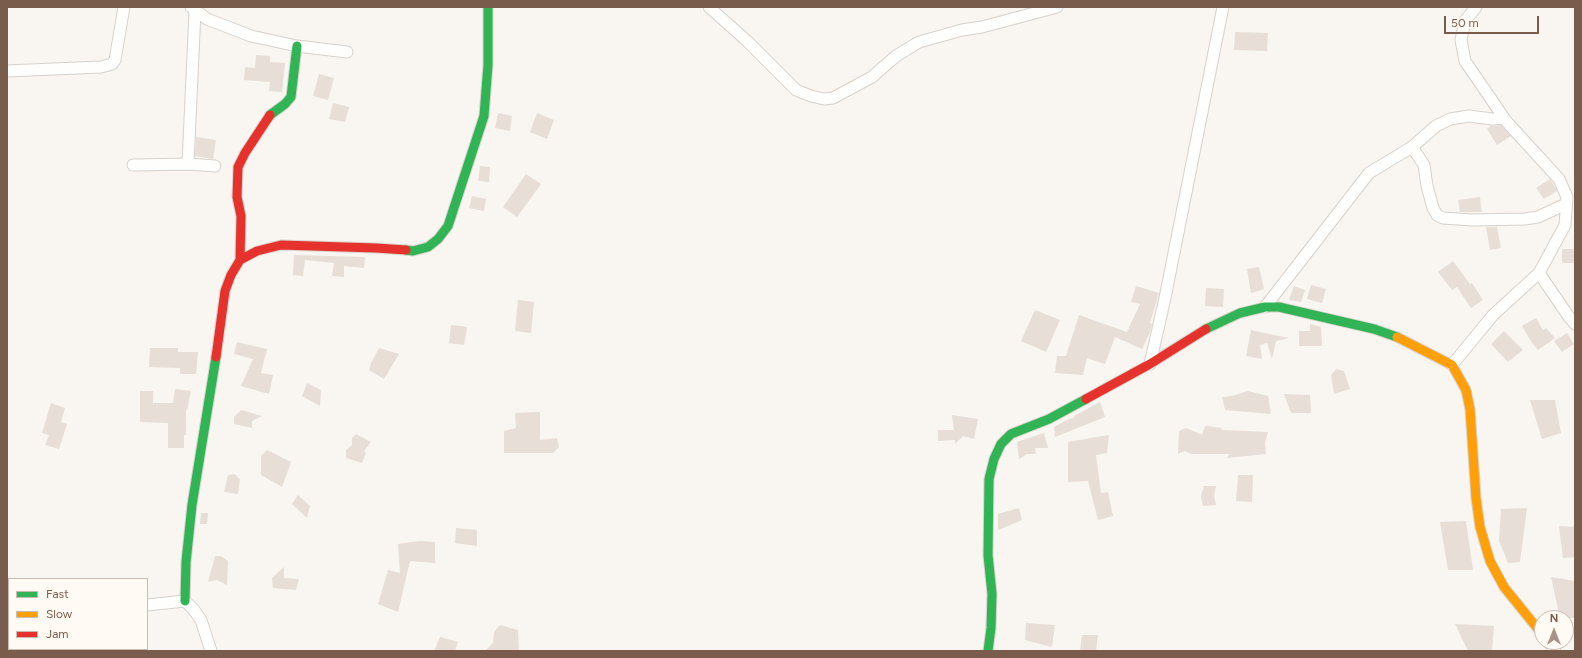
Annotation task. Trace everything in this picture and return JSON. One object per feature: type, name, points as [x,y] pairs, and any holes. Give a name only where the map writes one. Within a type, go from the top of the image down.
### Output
[{"type":"street","points":[[7,71],[101,67],[112,64],[115,60],[124,7]]},
{"type":"street","points":[[211,651],[201,620],[185,601],[186,562],[192,505],[212,386],[225,291],[230,275],[240,260],[257,251],[281,245],[376,248],[412,251],[428,248],[438,240],[448,226],[484,116],[488,66],[488,7]]},
{"type":"street","points":[[708,7],[746,41],[796,90],[824,99],[833,98],[872,77],[896,56],[920,42],[962,30],[982,27],[1057,7]]},
{"type":"street","points":[[1150,364],[1165,298],[1223,7]]},
{"type":"street","points":[[1452,365],[1493,315],[1539,273],[1565,225],[1567,198],[1560,179],[1504,118],[1465,61],[1462,40],[1465,21],[1476,7]]},
{"type":"street","points":[[193,9],[207,19],[251,36],[297,46],[347,52]]},
{"type":"street","points":[[188,164],[193,9]]},
{"type":"street","points":[[240,260],[241,216],[237,198],[238,168],[245,153],[270,115],[285,104],[291,97],[297,46]]},
{"type":"street","points":[[1265,307],[1369,173],[1412,147],[1436,126],[1450,119],[1469,116],[1492,119],[1504,118]]},
{"type":"street","points":[[1412,147],[1424,165],[1427,186],[1433,208],[1437,215],[1443,218],[1473,220],[1525,219],[1538,217],[1566,204]]},
{"type":"street","points":[[132,165],[188,164],[215,166]]},
{"type":"street","points":[[1539,273],[1575,324]]},
{"type":"street","points":[[988,651],[992,607],[987,520],[989,479],[994,459],[1000,444],[1011,434],[1049,419],[1150,364],[1213,325],[1240,312],[1265,307],[1279,307],[1374,329],[1403,338],[1452,365],[1466,390],[1471,417],[1476,498],[1480,527],[1490,561],[1504,587],[1534,624]]},
{"type":"street","points":[[148,605],[185,601]]},
{"type":"building","points":[[1235,32],[1268,33],[1267,51],[1234,50]]},
{"type":"building","points":[[256,55],[270,56],[270,62],[285,63],[282,92],[269,91],[270,82],[244,80],[245,67],[255,68]]},
{"type":"building","points":[[319,74],[334,78],[328,100],[313,96]]},
{"type":"building","points":[[333,103],[349,107],[345,122],[329,119]]},
{"type":"building","points":[[498,113],[512,116],[510,131],[495,128]]},
{"type":"building","points":[[537,113],[554,120],[547,139],[530,132]]},
{"type":"building","points":[[1501,125],[1511,136],[1497,145],[1487,129],[1491,126]]},
{"type":"building","points":[[196,137],[216,140],[213,159],[195,156]]},
{"type":"building","points":[[480,166],[490,167],[489,182],[478,181]]},
{"type":"building","points":[[526,174],[541,184],[517,217],[503,207]]},
{"type":"building","points":[[1550,179],[1557,191],[1544,199],[1536,188]]},
{"type":"building","points":[[472,196],[486,199],[484,211],[469,208]]},
{"type":"building","points":[[1480,197],[1482,212],[1460,212],[1458,200]]},
{"type":"building","points":[[1486,227],[1497,227],[1501,248],[1490,250]]},
{"type":"building","points":[[1562,249],[1575,249],[1575,263],[1562,263]]},
{"type":"building","points":[[294,255],[365,257],[364,268],[344,266],[344,277],[332,276],[334,263],[305,260],[303,276],[293,275]]},
{"type":"building","points":[[1453,261],[1470,284],[1472,283],[1483,300],[1471,308],[1457,287],[1452,290],[1438,272]]},
{"type":"building","points":[[1259,267],[1264,289],[1251,293],[1247,269]]},
{"type":"building","points":[[1311,285],[1326,289],[1322,303],[1307,299]]},
{"type":"building","points":[[1136,286],[1159,293],[1150,323],[1152,324],[1150,332],[1142,349],[1115,337],[1105,364],[1087,358],[1083,375],[1055,373],[1057,356],[1066,356],[1079,315],[1127,332],[1140,304],[1131,302]]},
{"type":"building","points":[[1294,286],[1305,290],[1301,302],[1289,300]]},
{"type":"building","points":[[1206,288],[1224,289],[1223,307],[1205,306]]},
{"type":"building","points":[[518,300],[534,302],[531,333],[515,331]]},
{"type":"building","points":[[1035,310],[1060,320],[1046,352],[1021,341]]},
{"type":"building","points":[[1536,318],[1543,330],[1546,328],[1555,338],[1538,350],[1522,326]]},
{"type":"building","points":[[1310,324],[1321,327],[1322,346],[1299,346],[1299,331],[1310,331]]},
{"type":"building","points":[[451,325],[467,327],[464,345],[449,343]]},
{"type":"building","points":[[1251,330],[1289,338],[1276,341],[1272,359],[1267,343],[1260,345],[1262,359],[1246,356]]},
{"type":"building","points":[[1504,331],[1523,350],[1508,362],[1491,344]]},
{"type":"building","points":[[1567,333],[1574,344],[1562,352],[1554,341]]},
{"type":"building","points":[[237,342],[267,349],[261,373],[273,375],[269,394],[241,386],[253,359],[234,354]]},
{"type":"building","points":[[150,348],[178,348],[178,352],[198,352],[196,374],[180,374],[180,368],[149,367]]},
{"type":"building","points":[[379,348],[399,354],[384,379],[369,370]]},
{"type":"building","points":[[1336,369],[1344,371],[1350,389],[1334,394],[1331,375]]},
{"type":"building","points":[[307,383],[321,390],[320,406],[302,396]]},
{"type":"building","points":[[175,389],[191,391],[186,410],[186,435],[184,435],[184,448],[168,448],[168,423],[140,422],[140,391],[153,391],[153,403],[173,403]]},
{"type":"building","points":[[1248,391],[1268,396],[1271,414],[1225,410],[1222,397],[1232,396]]},
{"type":"building","points":[[1284,394],[1310,395],[1311,413],[1291,413]]},
{"type":"building","points":[[1530,400],[1555,400],[1561,433],[1542,439]]},
{"type":"building","points":[[1100,402],[1105,417],[1055,437],[1054,427],[1074,418],[1074,416]]},
{"type":"building","points":[[51,403],[65,408],[61,422],[67,424],[59,449],[45,445],[49,435],[42,433]]},
{"type":"building","points":[[241,410],[262,416],[252,421],[252,428],[234,424],[234,417]]},
{"type":"building","points":[[540,412],[540,440],[557,438],[559,447],[553,453],[504,453],[504,431],[516,428],[515,413]]},
{"type":"building","points":[[952,415],[978,419],[974,439],[963,436],[955,444],[955,440],[938,441],[938,430],[954,430]]},
{"type":"building","points":[[1205,426],[1222,428],[1221,430],[1268,432],[1265,443],[1266,454],[1227,458],[1229,454],[1191,454],[1185,451],[1178,454],[1179,431],[1186,428],[1202,435]]},
{"type":"building","points":[[1044,433],[1048,448],[1035,448],[1036,454],[1027,454],[1019,459],[1017,442]]},
{"type":"building","points":[[356,434],[371,442],[364,451],[366,453],[362,463],[346,458],[346,450],[352,445],[352,438]]},
{"type":"building","points":[[1109,435],[1107,453],[1096,455],[1101,493],[1108,492],[1113,516],[1098,520],[1088,481],[1068,482],[1068,442]]},
{"type":"building","points":[[267,450],[291,462],[282,487],[261,475],[261,456]]},
{"type":"building","points":[[234,474],[240,479],[238,494],[224,492],[228,475]]},
{"type":"building","points":[[1238,475],[1253,475],[1252,502],[1236,501]]},
{"type":"building","points":[[1204,486],[1216,486],[1214,496],[1216,505],[1203,506],[1201,496]]},
{"type":"building","points":[[298,495],[310,506],[307,518],[292,504]]},
{"type":"building","points":[[1019,508],[1022,520],[998,530],[998,514]]},
{"type":"building","points":[[1527,508],[1520,562],[1508,563],[1499,541],[1501,509]]},
{"type":"building","points":[[201,513],[208,513],[207,524],[200,524]]},
{"type":"building","points":[[1466,521],[1473,570],[1448,570],[1440,522]]},
{"type":"building","points":[[1559,526],[1575,527],[1575,557],[1563,558]]},
{"type":"building","points":[[456,528],[477,530],[477,546],[455,543]]},
{"type":"building","points":[[420,541],[435,542],[435,563],[410,561],[398,612],[378,604],[388,570],[400,573],[398,544]]},
{"type":"building","points":[[215,556],[221,556],[228,561],[227,585],[217,580],[208,582]]},
{"type":"building","points":[[284,567],[284,578],[299,579],[296,590],[273,588],[272,578]]},
{"type":"building","points":[[1551,577],[1575,581],[1575,618],[1574,610],[1558,610]]},
{"type":"building","points":[[1026,623],[1055,625],[1052,647],[1025,640]]},
{"type":"building","points":[[1455,624],[1494,626],[1492,651],[1468,651]]},
{"type":"building","points":[[500,625],[518,630],[519,651],[485,651],[493,643],[494,632]]},
{"type":"building","points":[[1082,635],[1098,635],[1096,651],[1080,651]]},
{"type":"building","points":[[440,637],[458,642],[455,651],[434,651]]},
{"type":"traffic: fast","points":[[406,250],[413,251],[428,247],[438,239],[448,226],[484,116],[488,65],[488,7]]},
{"type":"traffic: fast","points":[[270,115],[285,104],[291,97],[297,46]]},
{"type":"traffic: fast","points":[[1206,329],[1240,313],[1265,307],[1279,307],[1374,329],[1397,337]]},
{"type":"traffic: fast","points":[[185,601],[186,562],[192,505],[216,357]]},
{"type":"traffic: fast","points":[[988,651],[991,628],[992,594],[988,555],[989,479],[994,459],[1001,444],[1011,434],[1049,419],[1086,399]]},
{"type":"traffic: slow","points":[[1397,337],[1452,365],[1466,390],[1470,409],[1476,498],[1480,527],[1490,561],[1504,587],[1534,624]]},
{"type":"traffic: jam","points":[[216,357],[225,291],[231,275],[240,260],[241,216],[237,197],[238,167],[245,153],[270,115]]},
{"type":"traffic: jam","points":[[240,260],[257,251],[281,245],[406,250]]},
{"type":"traffic: jam","points":[[1086,399],[1150,364],[1206,329]]}]
